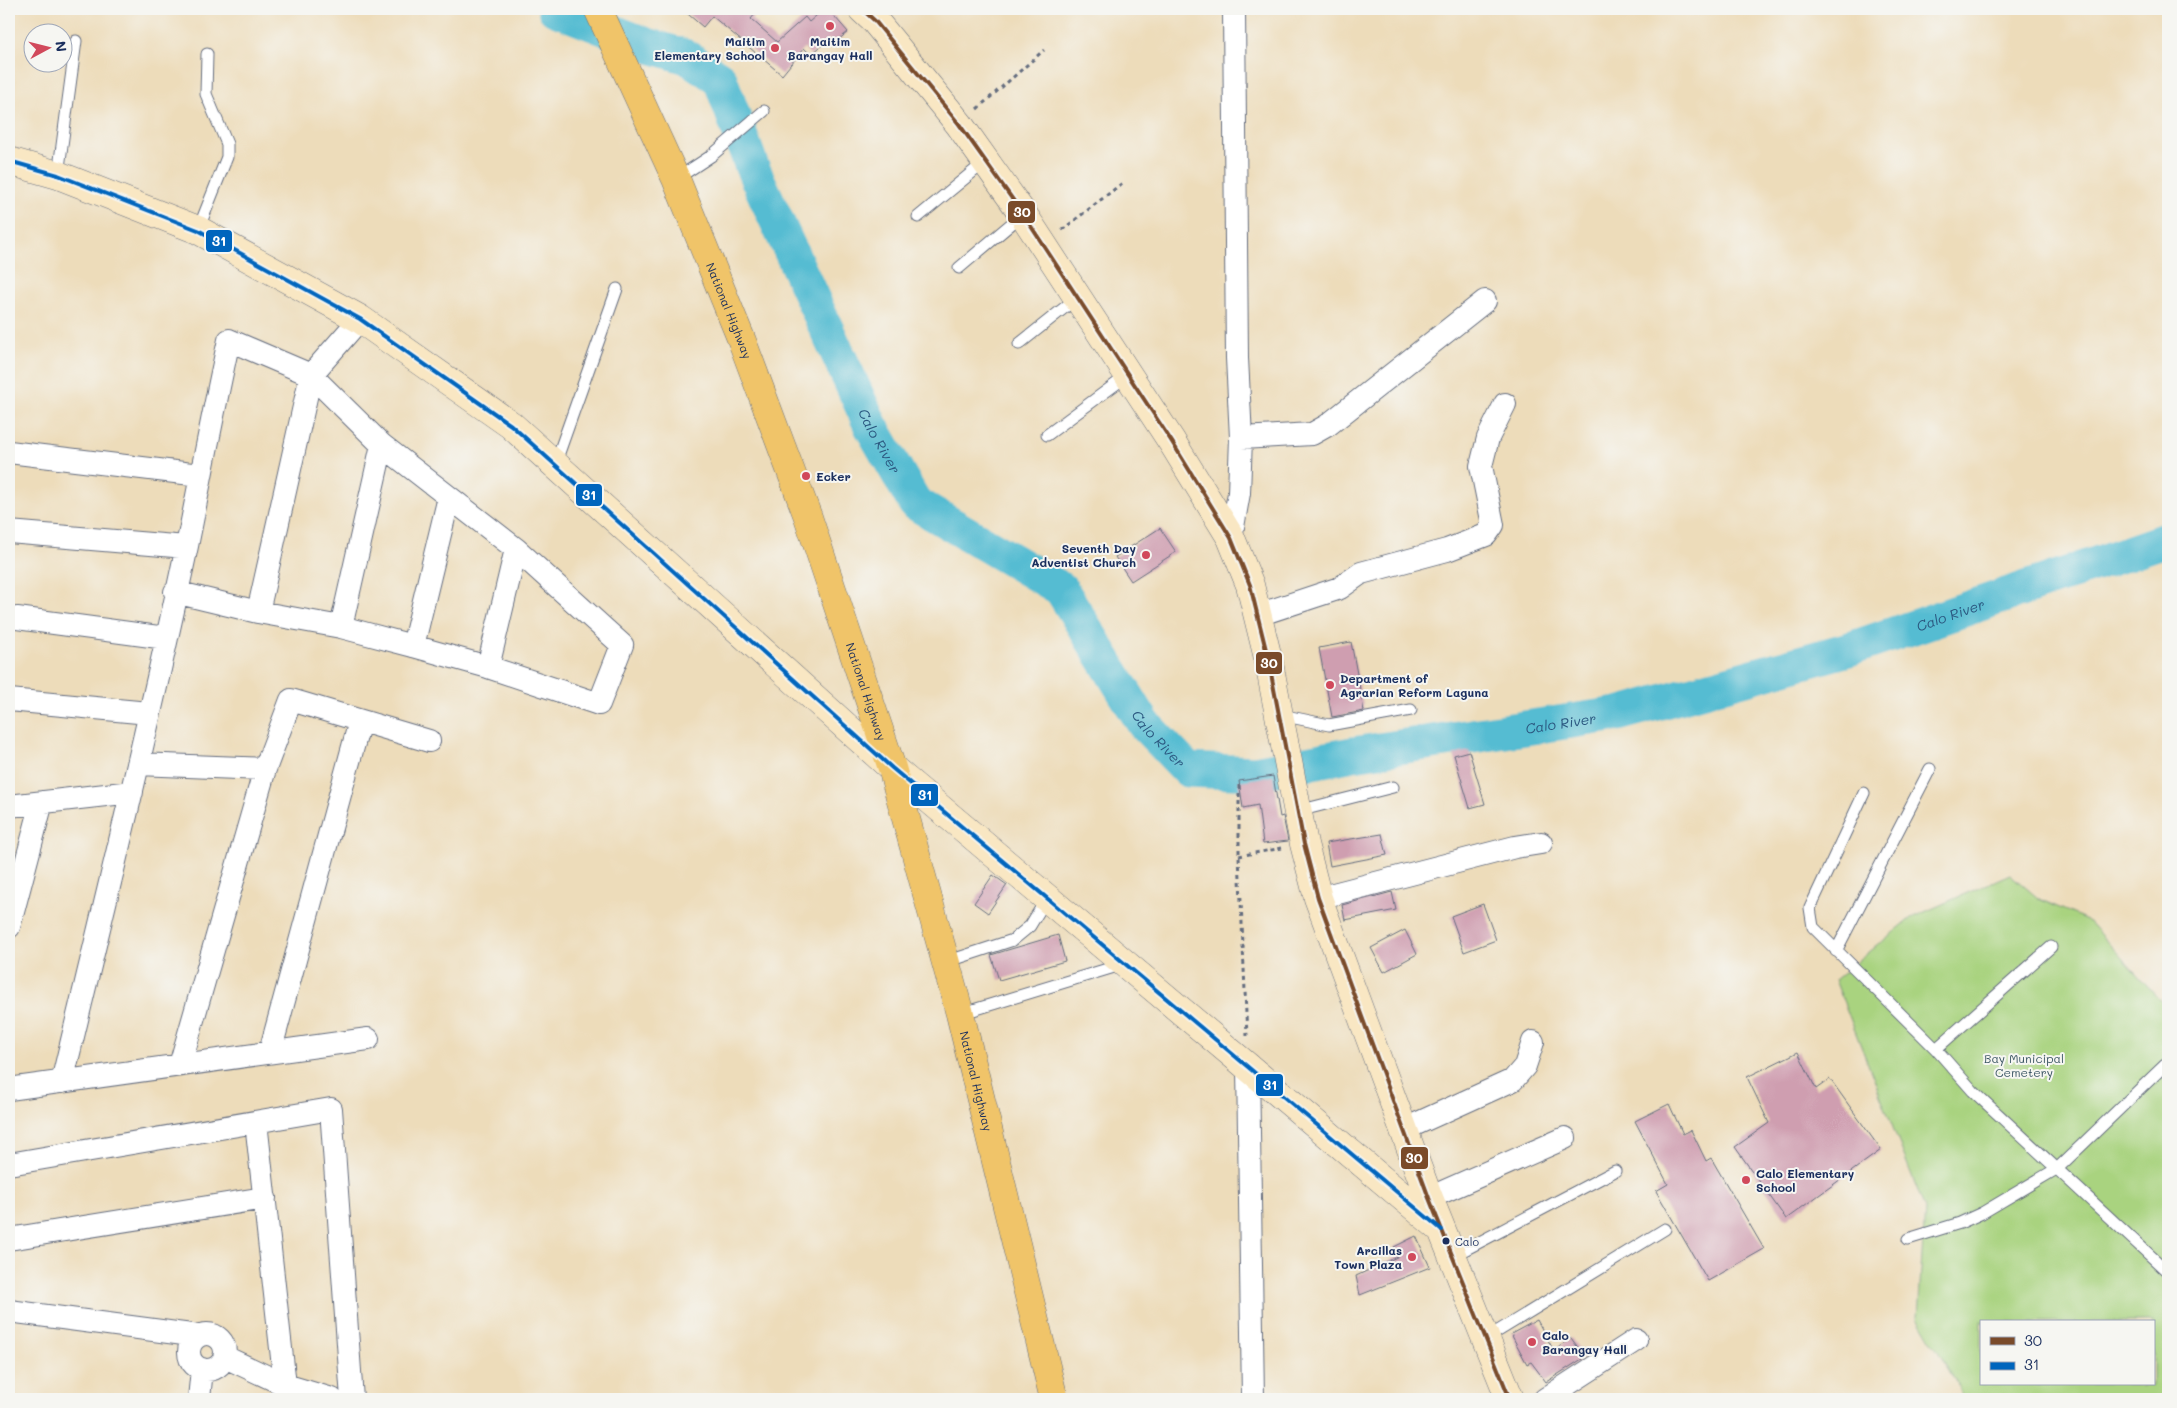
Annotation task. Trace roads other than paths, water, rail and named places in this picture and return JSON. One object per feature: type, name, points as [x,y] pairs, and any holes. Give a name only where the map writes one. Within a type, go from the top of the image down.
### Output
[{"type":"main road","name":"National Highway","points":[[598,9],[630,74],[676,179],[742,340],[808,517],[892,768],[960,1014],[1054,1399]]},
{"type":"main road","points":[[862,9],[875,21],[959,124],[1023,214],[1128,374],[1231,538],[1250,585],[1258,615],[1282,725],[1304,844],[1318,898],[1352,994],[1405,1128],[1429,1198],[1454,1256],[1510,1399]]},
{"type":"main road","points":[[9,161],[58,176],[198,230],[360,319],[511,425],[892,768],[1442,1230]]},
{"type":"street","points":[[1231,538],[1239,493],[1242,438],[1238,358],[1234,9]]},
{"type":"street","points":[[1242,438],[1312,434],[1328,425],[1485,301]]},
{"type":"street","points":[[258,612],[311,375],[360,319]]},
{"type":"street","points":[[62,1082],[132,792],[229,340],[311,375],[382,445],[516,549],[622,645],[599,704],[488,667],[413,646],[341,627],[258,612],[175,592]]},
{"type":"street","points":[[1258,615],[1340,588],[1362,573],[1447,550],[1486,535],[1493,525],[1481,466],[1488,438],[1505,404]]},
{"type":"street","points":[[341,627],[382,445]]},
{"type":"street","points":[[9,452],[200,475]]},
{"type":"street","points":[[413,646],[449,497]]},
{"type":"street","points":[[9,532],[186,547]]},
{"type":"street","points":[[488,667],[516,549]]},
{"type":"street","points":[[17,618],[166,638]]},
{"type":"street","points":[[9,700],[149,713]]},
{"type":"street","points":[[180,1066],[265,769],[291,700],[429,741]]},
{"type":"street","points":[[270,1052],[360,721]]},
{"type":"street","points":[[138,764],[265,769]]},
{"type":"street","points":[[9,806],[132,792]]},
{"type":"street","points":[[9,927],[42,802]]},
{"type":"street","points":[[1318,898],[1515,847],[1541,843]]},
{"type":"street","points":[[9,1090],[368,1039]]},
{"type":"street","points":[[1405,1128],[1513,1080],[1526,1066],[1533,1042]]},
{"type":"street","points":[[1248,1066],[1253,1399]]},
{"type":"street","points":[[9,1164],[331,1109],[352,1399]]},
{"type":"street","points":[[256,1122],[284,1392]]},
{"type":"street","points":[[1429,1198],[1565,1138]]},
{"type":"street","points":[[9,1239],[265,1198]]},
{"type":"street","points":[[9,1311],[199,1336],[205,1334],[219,1338],[223,1343],[225,1357],[216,1368],[202,1369],[196,1366],[189,1354],[190,1347],[199,1336]]},
{"type":"street","points":[[1545,1399],[1636,1340]]},
{"type":"street","points":[[225,1357],[284,1392],[332,1399]]},
{"type":"street","points":[[199,1399],[202,1369]]},
{"type":"lane","points":[[58,176],[76,41]]},
{"type":"lane","points":[[198,230],[227,157],[227,144],[206,94],[207,54]]},
{"type":"lane","points":[[676,179],[711,156],[764,111]]},
{"type":"lane","points":[[918,217],[986,162]]},
{"type":"lane","points":[[959,268],[1023,214]]},
{"type":"lane","points":[[555,464],[617,289]]},
{"type":"lane","points":[[1019,344],[1078,297]]},
{"type":"lane","points":[[1047,435],[1128,374]]},
{"type":"lane","points":[[1282,725],[1328,725],[1411,710]]},
{"type":"lane","points":[[1836,951],[1930,769]]},
{"type":"lane","points":[[1296,799],[1393,787]]},
{"type":"lane","points":[[1864,793],[1810,908],[1813,927],[1936,1050],[1973,1091],[2168,1272]]},
{"type":"lane","points":[[946,962],[1013,940],[1030,926],[1047,898]]},
{"type":"lane","points":[[1936,1050],[2051,947]]},
{"type":"lane","points":[[960,1014],[1125,964]]},
{"type":"lane","points":[[1908,1239],[1960,1223],[1982,1213],[2058,1168],[2165,1065]]},
{"type":"lane","points":[[1454,1256],[1615,1171]]},
{"type":"lane","points":[[1485,1339],[1665,1229]]},
{"type":"waterway","name":"Calo River","points":[[555,9],[647,45],[687,57],[720,79],[752,167],[871,426],[915,503],[1061,589],[1144,724],[1188,770],[1255,773],[1353,754],[1618,714],[1856,647],[2168,539]]},
{"type":"place","name":"Maitim Barangay Hall","points":[[830,26]]},
{"type":"place","name":"Maitim Elementary School","points":[[775,48]]},
{"type":"place","name":"Ecker","points":[[806,476]]},
{"type":"place","name":"Seventh Day Adventist Church","points":[[1146,555]]},
{"type":"place","name":"Department of Agrarian Reform Laguna","points":[[1330,685]]},
{"type":"place","name":"Calo Elementary School","points":[[1746,1180]]},
{"type":"place","name":"Calo","points":[[1446,1241]]},
{"type":"place","name":"Arcillas Town Plaza","points":[[1412,1257]]},
{"type":"place","name":"Calo Barangay Hall","points":[[1532,1342]]},
{"type":"park label","name":"Bay Municipal Cemetery","points":[[2024,1065]]}]
